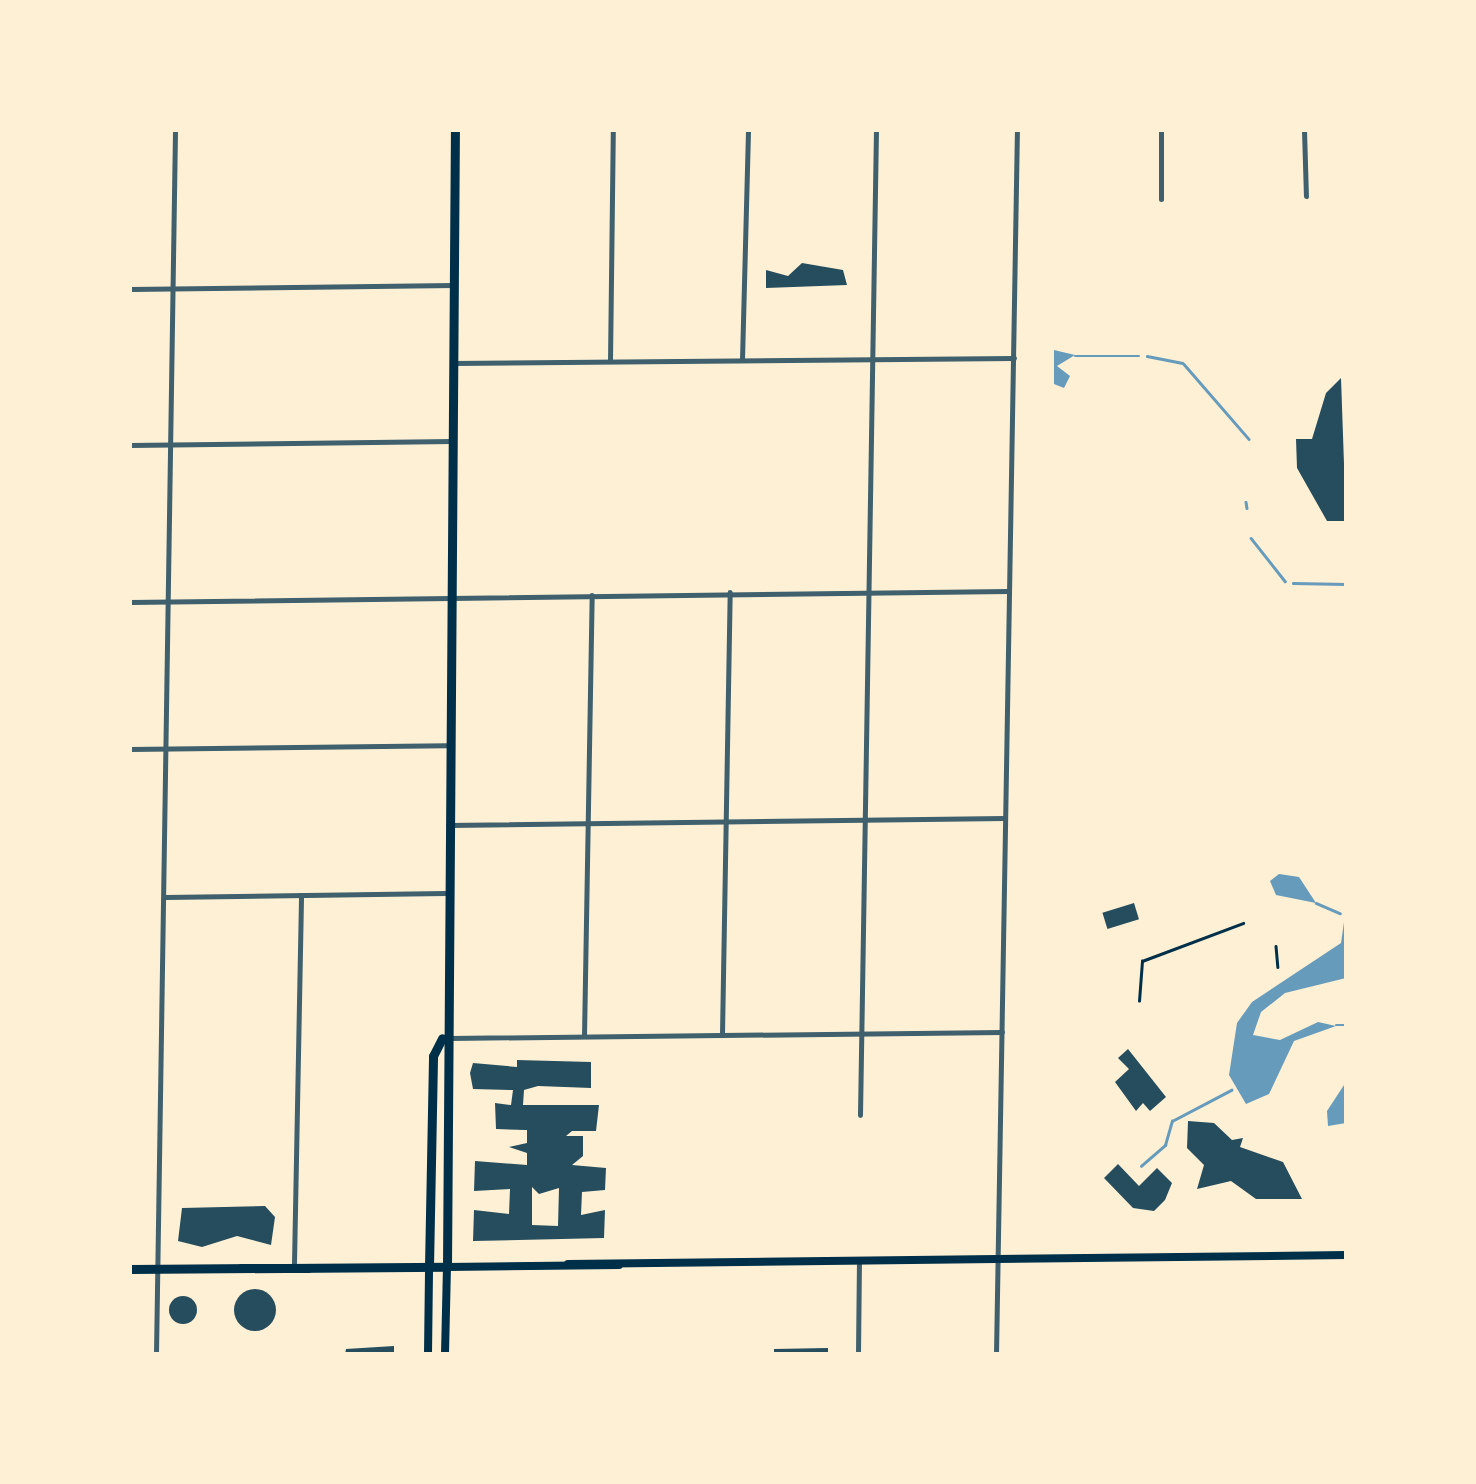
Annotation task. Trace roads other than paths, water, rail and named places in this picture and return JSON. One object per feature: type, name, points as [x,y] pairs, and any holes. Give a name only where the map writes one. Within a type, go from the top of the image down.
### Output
[{"type":"main road","points":[[445,1354],[450,1056],[442,1038],[455,130]]},
{"type":"main road","points":[[428,1354],[433,1056],[442,1038]]},
{"type":"main road","points":[[130,1270],[1346,1255]]},
{"type":"main road","points":[[241,1268],[294,1263],[308,1268]]},
{"type":"street","points":[[156,1354],[175,130]]},
{"type":"street","points":[[610,361],[613,130]]},
{"type":"street","points":[[742,360],[748,130]]},
{"type":"street","points":[[860,1115],[876,130]]},
{"type":"street","points":[[996,1354],[1017,130]]},
{"type":"street","points":[[1161,130],[1161,199]]},
{"type":"street","points":[[1304,130],[1306,196]]},
{"type":"street","points":[[130,288],[454,285]]},
{"type":"street","points":[[453,362],[1014,358]]},
{"type":"street","points":[[130,444],[452,441]]},
{"type":"street","points":[[130,602],[1008,591]]},
{"type":"street","points":[[722,1035],[730,592]]},
{"type":"street","points":[[584,1036],[592,595]]},
{"type":"street","points":[[130,749],[448,746]]},
{"type":"street","points":[[446,825],[1005,818]]},
{"type":"street","points":[[165,897],[445,893]]},
{"type":"street","points":[[294,1263],[301,895]]},
{"type":"street","points":[[442,1038],[1002,1032]]},
{"type":"street","points":[[858,1354],[859,1260]]},
{"type":"water","points":[[1054,350],[1075,355],[1057,366],[1070,376],[1064,388],[1054,384]]},
{"type":"water","points":[[1279,874],[1299,877],[1316,903],[1276,895],[1270,881]]},
{"type":"water","points":[[1346,908],[1346,978],[1285,993],[1261,1012],[1253,1035],[1280,1040],[1318,1022],[1336,1026],[1294,1041],[1269,1094],[1246,1104],[1229,1075],[1237,1023],[1252,1002],[1341,943]]},
{"type":"water","points":[[1346,1082],[1346,1123],[1328,1126],[1327,1111]]},
{"type":"waterway","points":[[1075,356],[1139,356]]},
{"type":"waterway","points":[[1147,356],[1182,363]]},
{"type":"waterway","points":[[1184,364],[1249,439]]},
{"type":"waterway","points":[[1246,502],[1247,508]]},
{"type":"waterway","points":[[1251,538],[1285,581]]},
{"type":"waterway","points":[[1293,583],[1346,584]]},
{"type":"waterway","points":[[1316,903],[1340,913]]},
{"type":"waterway","points":[[1336,1025],[1346,1025]]},
{"type":"waterway","points":[[1141,1166],[1165,1145],[1172,1121],[1231,1090]]}]
